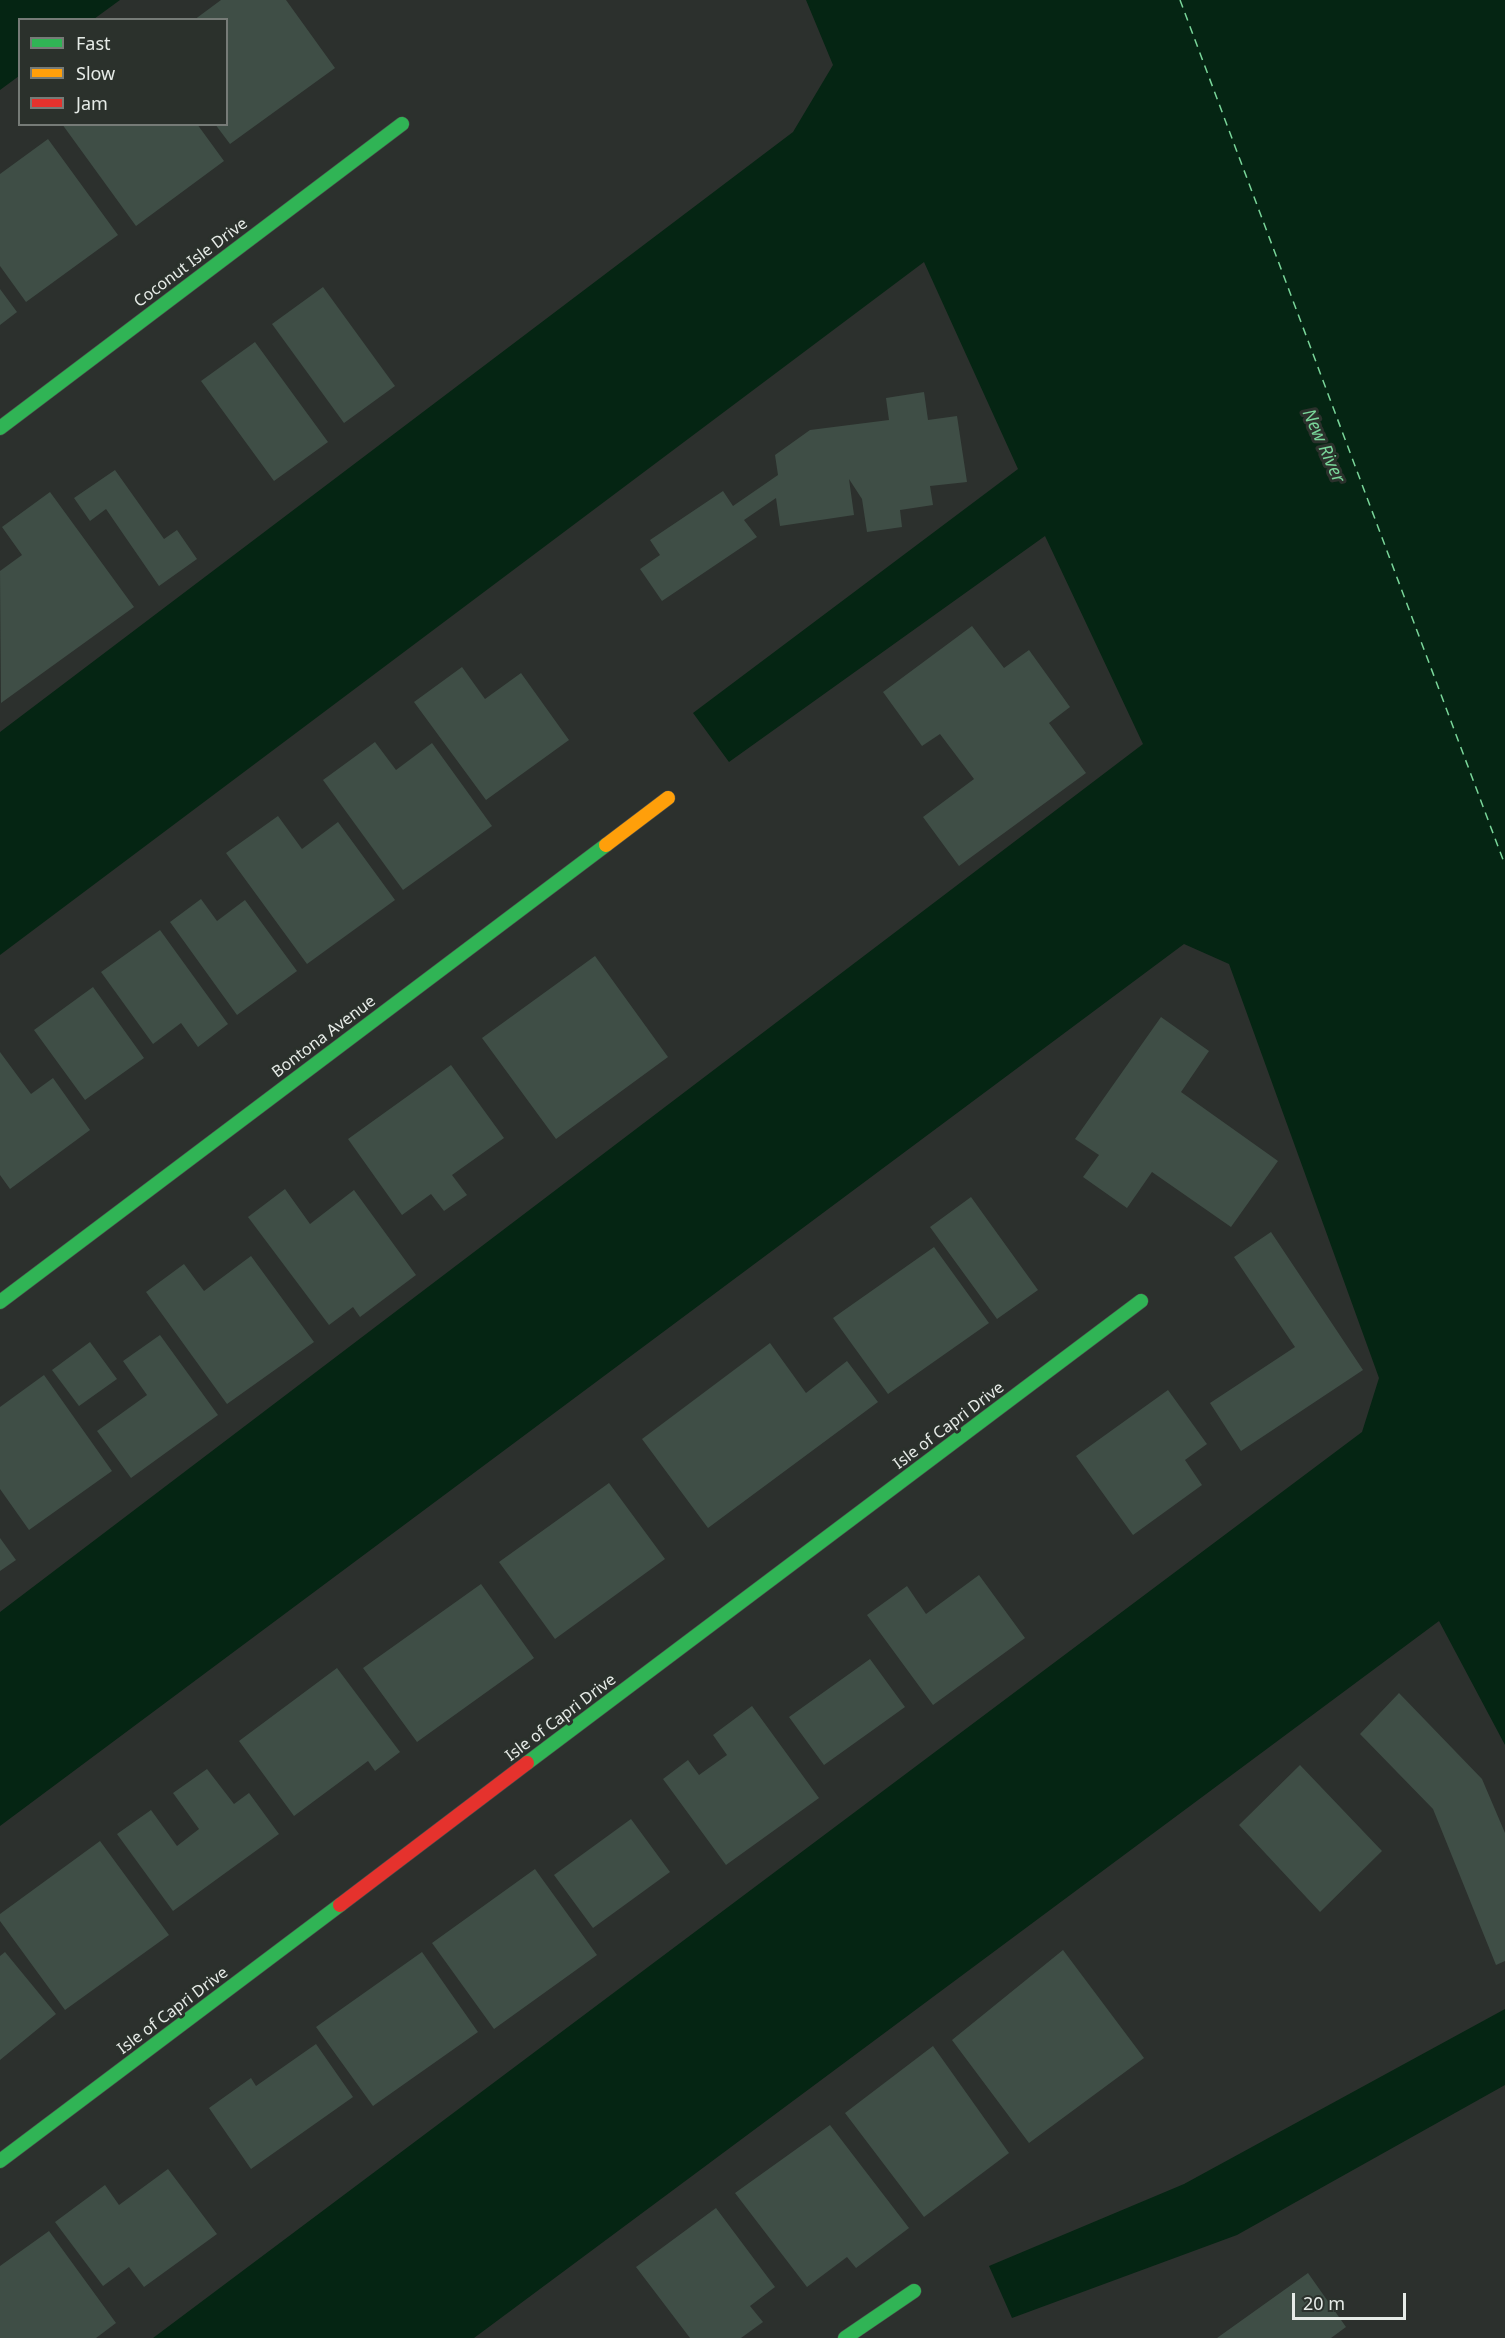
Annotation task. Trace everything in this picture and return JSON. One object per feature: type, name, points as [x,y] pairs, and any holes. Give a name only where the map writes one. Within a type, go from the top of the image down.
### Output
[{"type":"street","name":"Coconut Isle Drive","points":[[0,428],[402,124]]},
{"type":"street","name":"Bontona Avenue","points":[[0,1302],[668,798]]},
{"type":"street","name":"Isle of Capri Drive","points":[[0,2161],[1141,1301]]},
{"type":"street","points":[[845,2338],[914,2291]]},
{"type":"water","points":[[0,0],[120,0],[95,18],[18,18],[18,77],[0,90]]},
{"type":"water","name":"New River","points":[[806,0],[1505,0],[1505,1745],[1439,1621],[474,2338],[153,2338],[1362,1432],[1379,1378],[1229,964],[1184,944],[0,1826],[0,1612],[1143,744],[1045,536],[729,762],[693,713],[1018,469],[924,262],[0,955],[0,732],[793,132],[833,65]]},
{"type":"water","points":[[1505,2009],[1505,2085],[1237,2235],[1012,2318],[989,2266],[1184,2184]]},
{"type":"building","points":[[221,0],[286,0],[335,68],[230,144],[216,126],[228,126],[228,18],[197,18]]},
{"type":"building","points":[[63,126],[198,126],[224,161],[136,226]]},
{"type":"building","points":[[48,139],[118,235],[26,302],[0,266],[0,174]]},
{"type":"building","points":[[323,287],[395,386],[344,423],[272,324]]},
{"type":"building","points":[[0,289],[17,312],[0,325]]},
{"type":"building","points":[[255,342],[328,442],[274,481],[201,381]]},
{"type":"building","points":[[924,392],[928,420],[957,416],[967,482],[930,486],[933,505],[900,510],[902,527],[867,532],[862,499],[849,479],[854,515],[780,526],[776,498],[744,520],[757,537],[662,601],[640,569],[660,555],[650,540],[723,491],[733,506],[778,475],[775,455],[810,430],[889,420],[886,398]]},
{"type":"building","points":[[115,470],[164,539],[177,530],[197,559],[159,586],[106,509],[90,521],[74,498]]},
{"type":"building","points":[[50,492],[134,607],[1,703],[0,571],[22,555],[2,527]]},
{"type":"building","points":[[972,626],[1004,668],[1029,650],[1070,707],[1049,723],[1086,773],[959,866],[923,817],[974,779],[940,734],[922,746],[883,692]]},
{"type":"building","points":[[462,667],[485,699],[521,673],[569,740],[486,800],[414,702]]},
{"type":"building","points":[[375,742],[396,770],[432,743],[492,826],[403,890],[323,780]]},
{"type":"building","points":[[278,816],[302,849],[338,822],[395,900],[307,964],[226,853]]},
{"type":"building","points":[[201,899],[217,921],[245,900],[297,971],[237,1015],[170,922]]},
{"type":"building","points":[[160,930],[228,1024],[198,1047],[181,1023],[153,1044],[101,972]]},
{"type":"building","points":[[595,956],[668,1057],[556,1139],[482,1038]]},
{"type":"building","points":[[93,987],[144,1058],[85,1100],[34,1030]]},
{"type":"building","points":[[1161,1017],[1209,1051],[1181,1092],[1278,1161],[1231,1227],[1152,1172],[1127,1208],[1083,1177],[1099,1155],[1075,1139]]},
{"type":"building","points":[[0,1052],[31,1094],[53,1078],[90,1130],[10,1189],[0,1175]]},
{"type":"building","points":[[451,1065],[504,1138],[452,1175],[467,1195],[444,1211],[431,1194],[402,1215],[348,1139]]},
{"type":"building","points":[[285,1189],[310,1224],[354,1190],[416,1275],[360,1317],[353,1307],[329,1325],[248,1217]]},
{"type":"building","points":[[971,1197],[1038,1290],[997,1319],[930,1227]]},
{"type":"building","points":[[1271,1232],[1363,1370],[1241,1451],[1210,1403],[1295,1347],[1234,1257]]},
{"type":"building","points":[[934,1247],[989,1323],[888,1394],[833,1318]]},
{"type":"building","points":[[251,1256],[314,1342],[227,1404],[146,1292],[184,1264],[204,1291]]},
{"type":"building","points":[[160,1335],[218,1415],[131,1478],[97,1431],[147,1395],[123,1361]]},
{"type":"building","points":[[90,1342],[117,1379],[79,1406],[52,1370]]},
{"type":"building","points":[[770,1343],[806,1393],[847,1361],[878,1402],[708,1528],[642,1439]]},
{"type":"building","points":[[44,1375],[112,1471],[29,1530],[0,1489],[0,1407]]},
{"type":"building","points":[[1168,1390],[1207,1444],[1185,1460],[1202,1485],[1133,1535],[1076,1456]]},
{"type":"building","points":[[609,1483],[665,1559],[555,1639],[499,1562]]},
{"type":"building","points":[[0,1538],[16,1560],[0,1571]]},
{"type":"building","points":[[979,1575],[1025,1638],[933,1705],[867,1615],[907,1586],[926,1614]]},
{"type":"building","points":[[481,1584],[534,1658],[417,1742],[363,1668]]},
{"type":"building","points":[[870,1659],[905,1707],[824,1765],[789,1717]]},
{"type":"building","points":[[337,1668],[400,1752],[375,1771],[368,1761],[294,1816],[239,1741]]},
{"type":"building","points":[[1399,1693],[1482,1779],[1505,1833],[1505,1961],[1496,1965],[1433,1809],[1360,1734]]},
{"type":"building","points":[[752,1706],[819,1798],[726,1865],[663,1779],[688,1760],[699,1775],[727,1755],[713,1735]]},
{"type":"building","points":[[1300,1765],[1382,1851],[1320,1912],[1239,1825]]},
{"type":"building","points":[[207,1769],[234,1804],[249,1793],[279,1834],[173,1911],[117,1834],[151,1810],[177,1846],[199,1829],[173,1793]]},
{"type":"building","points":[[631,1819],[670,1872],[593,1928],[554,1875]]},
{"type":"building","points":[[100,1841],[169,1935],[65,2010],[0,1921],[0,1914]]},
{"type":"building","points":[[535,1869],[597,1955],[494,2029],[432,1943]]},
{"type":"building","points":[[1063,1950],[1144,2058],[1029,2143],[952,2040]]},
{"type":"building","points":[[5,1952],[56,2014],[0,2060],[0,1956]]},
{"type":"building","points":[[422,1952],[478,2032],[373,2106],[316,2027]]},
{"type":"building","points":[[316,2044],[353,2097],[251,2169],[209,2108],[251,2078],[256,2086]]},
{"type":"building","points":[[933,2046],[1009,2153],[924,2217],[845,2113]]},
{"type":"building","points":[[830,2125],[909,2228],[856,2268],[847,2257],[807,2287],[735,2193]]},
{"type":"building","points":[[168,2169],[217,2234],[144,2287],[129,2267],[103,2286],[55,2222],[105,2185],[119,2205]]},
{"type":"building","points":[[716,2208],[775,2287],[750,2306],[763,2322],[741,2338],[690,2338],[636,2267]]},
{"type":"building","points":[[49,2231],[116,2323],[96,2338],[0,2338],[0,2266]]},
{"type":"building","points":[[1308,2273],[1346,2327],[1331,2338],[1217,2338]]},
{"type":"ferry route","points":[[1180,0],[1505,865]]},
{"type":"traffic: fast","points":[[0,428],[402,124]]},
{"type":"traffic: fast","points":[[0,1302],[606,845]]},
{"type":"traffic: fast","points":[[527,1763],[1141,1301]]},
{"type":"traffic: fast","points":[[0,2161],[340,1905]]},
{"type":"traffic: fast","points":[[845,2338],[914,2291]]},
{"type":"traffic: slow","points":[[606,845],[668,798]]},
{"type":"traffic: jam","points":[[340,1905],[527,1763]]}]
